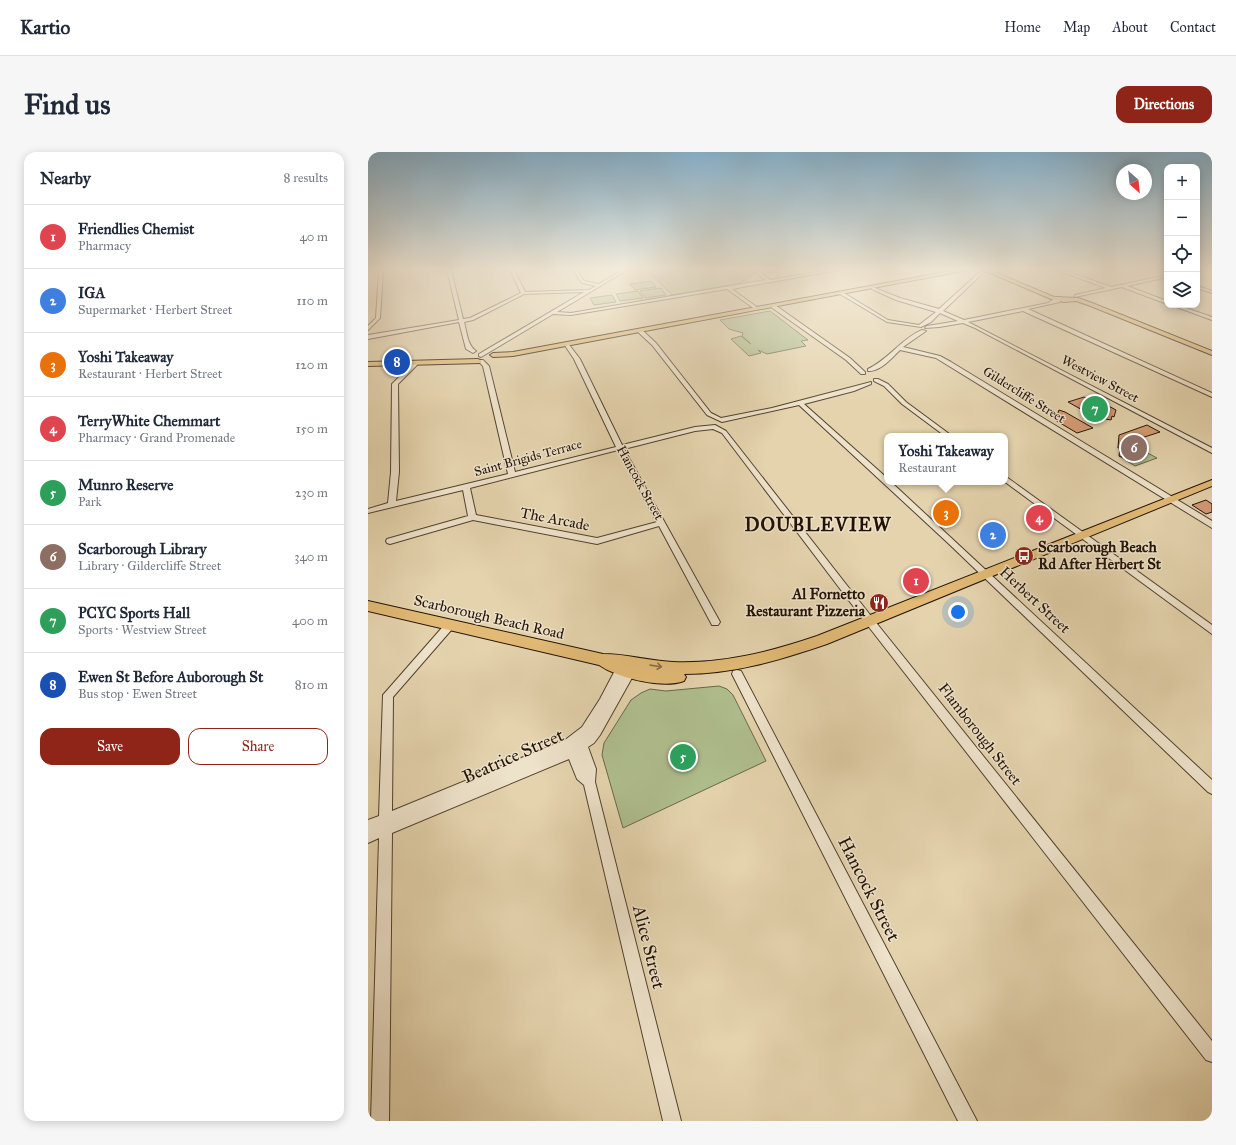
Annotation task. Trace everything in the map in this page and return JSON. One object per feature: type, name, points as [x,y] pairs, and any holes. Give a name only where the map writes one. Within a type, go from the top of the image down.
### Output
[{"type":"main road","points":[[368,364],[464,361],[644,332],[726,315]]},
{"type":"main road","points":[[1118,315],[1212,353]]},
{"type":"main road","name":"Scarborough Beach Road","points":[[1175,502],[1212,483]]},
{"type":"main road","name":"Scarborough Beach Road","points":[[368,606],[603,660],[612,667],[706,668],[734,665],[783,654],[872,624],[990,578],[1175,502],[1212,490]]},
{"type":"main road","name":"Scarborough Beach Road","points":[[628,667],[670,677],[707,677],[737,674],[787,662],[872,624]]},
{"type":"street","points":[[368,329],[378,318],[378,315]]},
{"type":"street","points":[[459,315],[469,349],[484,358],[512,475]]},
{"type":"street","points":[[368,337],[461,322],[480,315]]},
{"type":"street","points":[[484,358],[551,315]]},
{"type":"street","points":[[484,358],[490,351],[551,315]]},
{"type":"street","points":[[788,315],[887,388],[904,403],[945,433]]},
{"type":"street","points":[[877,315],[887,321],[922,328],[992,315]]},
{"type":"street","name":"Saint Brigids Terrace","points":[[368,511],[852,390],[885,364],[885,361],[914,336],[935,315]]},
{"type":"street","name":"Westview Street","points":[[948,315],[966,321],[1212,451]]},
{"type":"street","points":[[1036,315],[1212,395]]},
{"type":"street","points":[[1201,315],[1212,319]]},
{"type":"street","name":"Flamborough Street","points":[[644,332],[717,423],[872,624],[1212,1054]]},
{"type":"street","name":"Hancock Street","points":[[567,344],[620,447],[715,622]]},
{"type":"street","name":"Gildercliffe Street","points":[[899,348],[938,358],[950,363],[1025,411],[1212,525]]},
{"type":"street","points":[[392,505],[395,472],[396,384],[416,363]]},
{"type":"street","name":"Herbert Street","points":[[800,403],[884,480]]},
{"type":"street","points":[[1008,480],[1212,630]]},
{"type":"street","name":"Herbert Street","points":[[889,485],[990,578],[1212,788]]},
{"type":"street","points":[[390,541],[460,522],[472,517],[466,487]]},
{"type":"street","name":"The Arcade","points":[[472,517],[597,541],[662,523]]},
{"type":"street","points":[[380,1121],[388,695],[450,625]]},
{"type":"street","name":"Beatrice Street","points":[[368,836],[386,824],[575,744],[596,731],[628,667]]},
{"type":"street","name":"Hancock Street","points":[[737,674],[968,1121]]},
{"type":"street","name":"Alice Street","points":[[575,744],[581,775],[589,782],[672,1121]]},
{"type":"street","name":"Beatrice Street","points":[[368,827],[386,824]]},
{"type":"green space","points":[[747,315],[776,315],[808,340],[801,341],[806,346],[767,354],[758,350],[761,353],[749,356],[731,339],[741,336],[751,344],[742,336],[743,333],[729,329],[720,320]]},
{"type":"green space","points":[[1140,449],[1157,458],[1135,466],[1119,456],[1139,461]]},
{"type":"green space","points":[[719,686],[727,689],[733,695],[766,761],[623,828],[602,755],[604,743],[631,700],[650,689],[666,691]]},
{"type":"building","points":[[1084,397],[1097,403],[1101,402],[1116,410],[1114,417],[1112,416],[1111,420],[1095,417],[1068,402]]},
{"type":"building","points":[[1059,410],[1093,428],[1077,433],[1055,420]]},
{"type":"building","points":[[1147,425],[1160,432],[1135,440],[1141,444],[1139,461],[1119,456],[1119,435]]},
{"type":"building","points":[[1206,500],[1212,504],[1212,512],[1206,514],[1192,505]]},
{"type":"place","name":"Ewen St Before Auborough St","points":[[397,362]]},
{"type":"place","name":"PCYC Sports Hall","points":[[1095,409]]},
{"type":"place","name":"Scarborough Library","points":[[1134,448]]},
{"type":"place","name":"Yoshi Takeaway","points":[[946,513]]},
{"type":"place","name":"TerryWhite Chemmart","points":[[1039,518]]},
{"type":"place","name":"IGA","points":[[993,535]]},
{"type":"place","name":"Scarborough Beach Rd After Herbert St","points":[[1024,556]]},
{"type":"place","name":"Friendlies Chemist","points":[[916,581]]},
{"type":"place","name":"Al Fornetto Restaurant Pizzeria","points":[[879,603]]},
{"type":"place","name":"Munro Reserve","points":[[683,757]]},
{"type":"district","name":"DOUBLEVIEW","points":[[818,524]]}]
